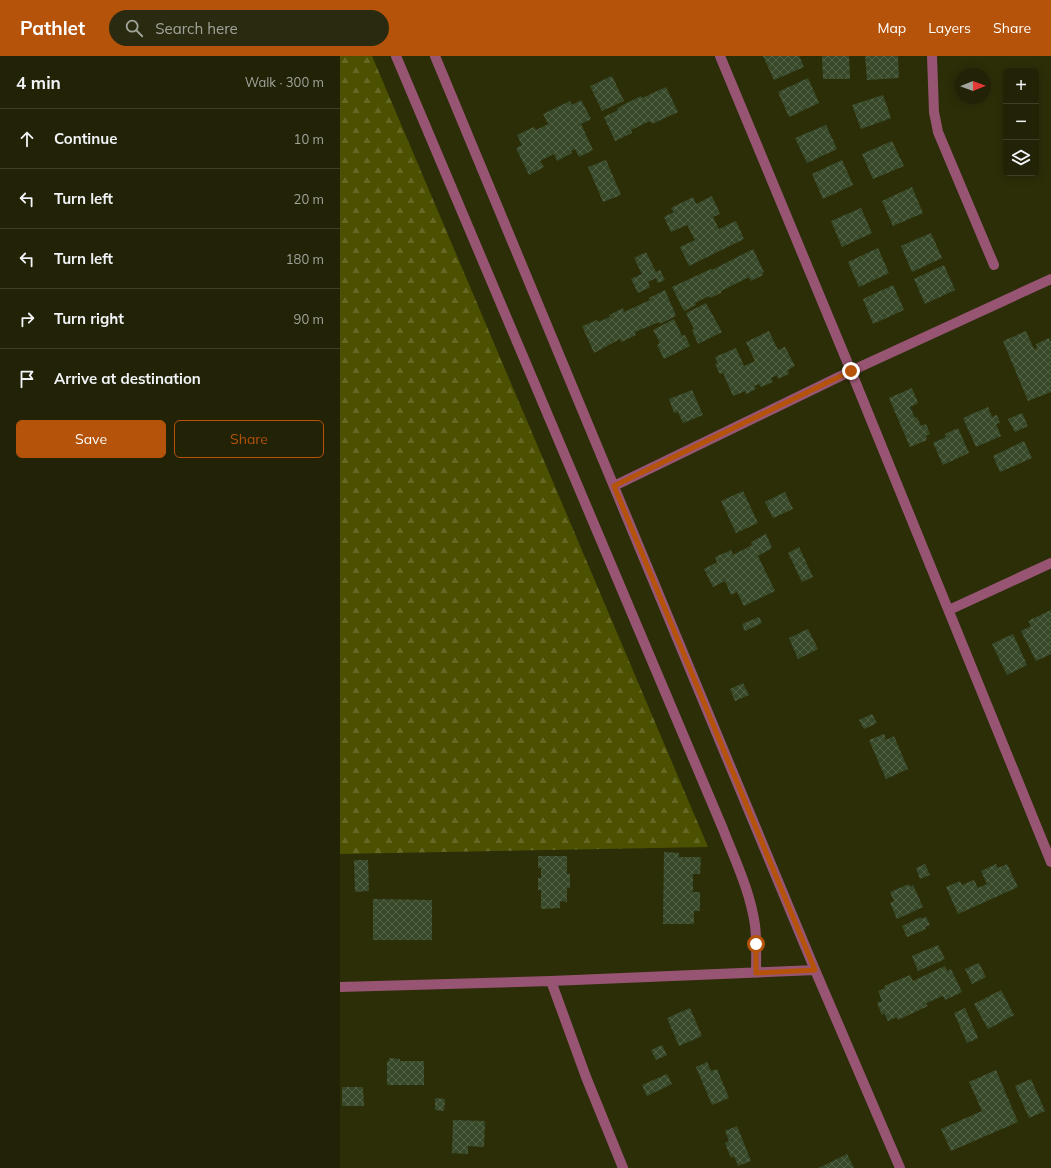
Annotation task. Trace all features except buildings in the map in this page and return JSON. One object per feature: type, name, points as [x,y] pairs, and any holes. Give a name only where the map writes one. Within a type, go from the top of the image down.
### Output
[{"type":"street","points":[[396,56],[724,829],[750,901],[756,938],[756,973]]},
{"type":"street","points":[[435,56],[815,970],[900,1168]]},
{"type":"street","points":[[720,56],[851,371],[1051,862]]},
{"type":"street","points":[[932,56],[934,112],[938,132],[994,265]]},
{"type":"street","points":[[614,486],[851,371],[1051,279]]},
{"type":"street","points":[[949,610],[1051,562]]},
{"type":"street","points":[[340,986],[551,981],[815,970]]},
{"type":"street","points":[[551,981],[586,1077],[623,1168]]},
{"type":"green space","points":[[340,56],[372,56],[708,847],[340,854]]},
{"type":"route","points":[[756,944],[756,973],[815,970],[614,486],[851,371]]}]
